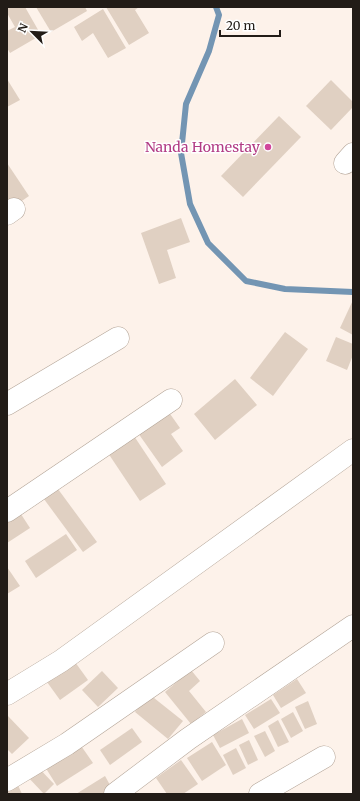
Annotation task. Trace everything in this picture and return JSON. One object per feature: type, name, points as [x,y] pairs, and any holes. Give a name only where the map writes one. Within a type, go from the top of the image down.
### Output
[{"type":"street","points":[[7,404],[118,338]]},
{"type":"street","points":[[7,511],[171,400]]},
{"type":"street","points":[[7,694],[61,661],[353,450]]},
{"type":"street","points":[[115,794],[188,739],[353,626]]},
{"type":"street","points":[[7,780],[67,744],[213,643]]},
{"type":"street","points":[[260,794],[324,757]]},
{"type":"building","points":[[7,7],[25,7],[41,35],[10,53],[7,48],[7,31],[15,27],[7,13]]},
{"type":"building","points":[[36,7],[85,7],[87,11],[51,32]]},
{"type":"building","points":[[106,7],[139,7],[135,10],[149,33],[129,45]]},
{"type":"building","points":[[103,9],[126,48],[108,58],[93,33],[82,41],[74,27]]},
{"type":"building","points":[[7,79],[20,100],[7,107]]},
{"type":"building","points":[[331,80],[353,102],[353,107],[331,130],[306,106]]},
{"type":"building","points":[[279,116],[301,137],[243,197],[221,176]]},
{"type":"building","points":[[7,163],[29,196],[13,207],[7,197]]},
{"type":"building","points":[[181,218],[190,242],[167,250],[176,278],[159,284],[141,233]]},
{"type":"building","points":[[353,300],[353,335],[340,328]]},
{"type":"building","points":[[285,332],[308,349],[273,396],[250,378]]},
{"type":"building","points":[[336,337],[353,344],[353,355],[347,370],[326,361]]},
{"type":"building","points":[[235,379],[257,405],[215,440],[194,414]]},
{"type":"building","points":[[168,411],[180,428],[171,434],[183,451],[162,467],[138,433]]},
{"type":"building","points":[[134,436],[166,484],[140,501],[108,453]]},
{"type":"building","points":[[55,485],[97,542],[83,552],[41,495]]},
{"type":"building","points":[[17,508],[30,528],[7,543],[7,515]]},
{"type":"building","points":[[66,534],[77,550],[36,578],[25,561]]},
{"type":"building","points":[[7,567],[20,586],[7,594]]},
{"type":"building","points":[[75,662],[88,680],[60,700],[47,682]]},
{"type":"building","points":[[191,670],[200,681],[189,691],[206,712],[191,724],[165,692]]},
{"type":"building","points":[[102,671],[118,688],[98,707],[82,690]]},
{"type":"building","points":[[297,679],[306,693],[281,708],[273,695]]},
{"type":"building","points":[[149,694],[183,721],[168,739],[135,712]]},
{"type":"building","points":[[271,699],[280,713],[254,729],[245,715]]},
{"type":"building","points":[[308,701],[317,724],[305,729],[295,707]]},
{"type":"building","points":[[293,712],[303,731],[291,738],[281,719]]},
{"type":"building","points":[[7,715],[29,738],[12,754],[7,749]]},
{"type":"building","points":[[242,719],[249,733],[220,748],[213,735]]},
{"type":"building","points":[[278,720],[289,742],[278,747],[268,726]]},
{"type":"building","points":[[132,728],[142,742],[110,765],[100,750]]},
{"type":"building","points":[[265,731],[275,751],[265,757],[254,736]]},
{"type":"building","points":[[77,740],[93,763],[57,786],[42,762]]},
{"type":"building","points":[[249,740],[258,760],[248,765],[239,745]]},
{"type":"building","points":[[212,742],[226,765],[202,781],[187,758]]},
{"type":"building","points":[[236,748],[246,768],[233,775],[223,755]]},
{"type":"building","points":[[181,760],[198,784],[183,794],[167,794],[156,778]]},
{"type":"building","points":[[35,764],[54,784],[44,794],[25,774]]},
{"type":"building","points":[[105,776],[115,794],[76,794]]},
{"type":"building","points":[[16,781],[22,794],[7,794],[7,785]]},
{"type":"waterway","points":[[216,7],[219,15],[209,51],[186,104],[181,153],[190,204],[208,243],[246,281],[285,289],[353,292]]},
{"type":"place","name":"Nanda Homestay","points":[[268,147]]}]
